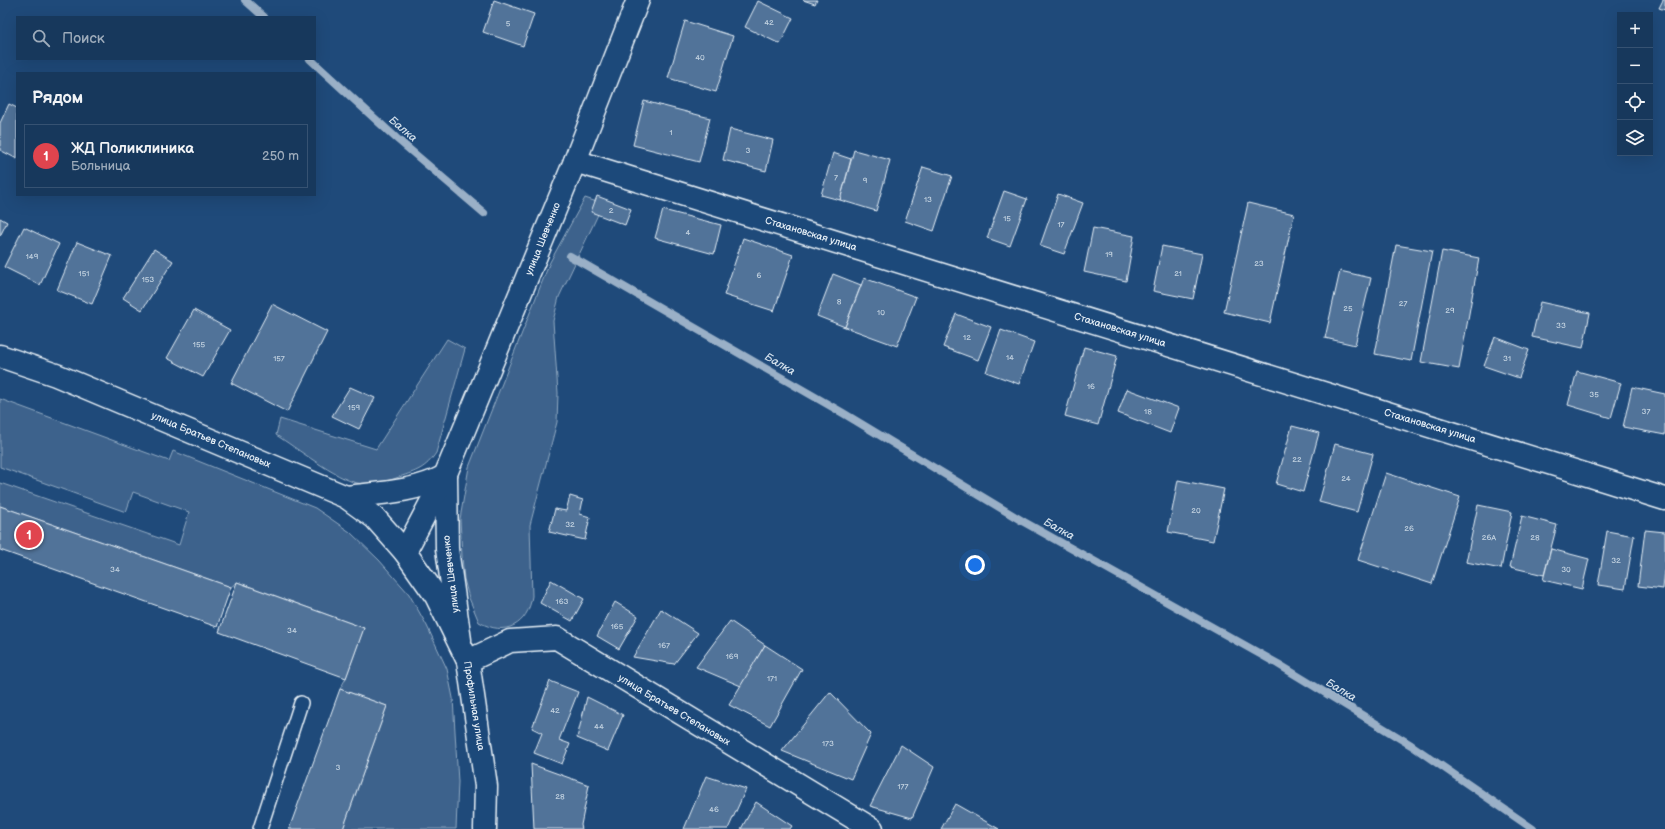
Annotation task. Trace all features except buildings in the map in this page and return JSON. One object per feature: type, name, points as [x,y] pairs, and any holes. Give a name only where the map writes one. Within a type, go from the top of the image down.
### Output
[{"type":"main road","name":"улица Шевченко","points":[[405,552],[446,476],[575,162],[638,0]]},
{"type":"main road","name":"Стахановская улица","points":[[575,162],[1665,499]]},
{"type":"main road","name":"улица Братьев Степановых","points":[[0,356],[56,375],[346,497],[375,518],[405,552]]},
{"type":"main road","name":"улица Шевченко","points":[[446,476],[448,566],[464,654]]},
{"type":"main road","points":[[346,497],[408,489],[427,485],[446,476]]},
{"type":"main road","name":"Профильная улица","points":[[405,552],[436,596],[464,654],[486,786],[485,829]]},
{"type":"main road","name":"улица Братьев Степановых","points":[[464,654],[510,641],[557,638],[872,829]]},
{"type":"lane","points":[[260,829],[301,703]]},
{"type":"shaded area","points":[[585,198],[603,204],[559,297],[553,321],[558,393],[557,422],[530,525],[532,596],[530,606],[526,614],[514,626],[498,628],[479,622],[469,598],[464,579],[460,519],[469,467],[550,262]]},
{"type":"shaded area","points":[[447,339],[465,349],[436,453],[428,463],[420,469],[384,482],[373,484],[357,483],[339,476],[276,435],[280,419],[376,449]]},
{"type":"shaded area","points":[[0,399],[169,461],[173,451],[315,508],[350,532],[379,560],[409,594],[427,626],[447,669],[453,698],[458,782],[456,829],[343,829],[387,706],[340,689],[346,678],[364,628],[237,582],[231,587],[0,506],[0,483],[179,545],[189,512],[133,492],[126,512],[0,467]]},
{"type":"waterway","name":"Балка","points":[[245,0],[263,16]]},
{"type":"waterway","name":"Балка","points":[[311,60],[396,138],[484,213]]},
{"type":"waterway","name":"Балка","points":[[570,256],[843,413],[1024,522],[1278,664],[1411,745],[1533,829]]},
{"type":"place","name":"ЖД Поликлиника","points":[[29,535]]}]
